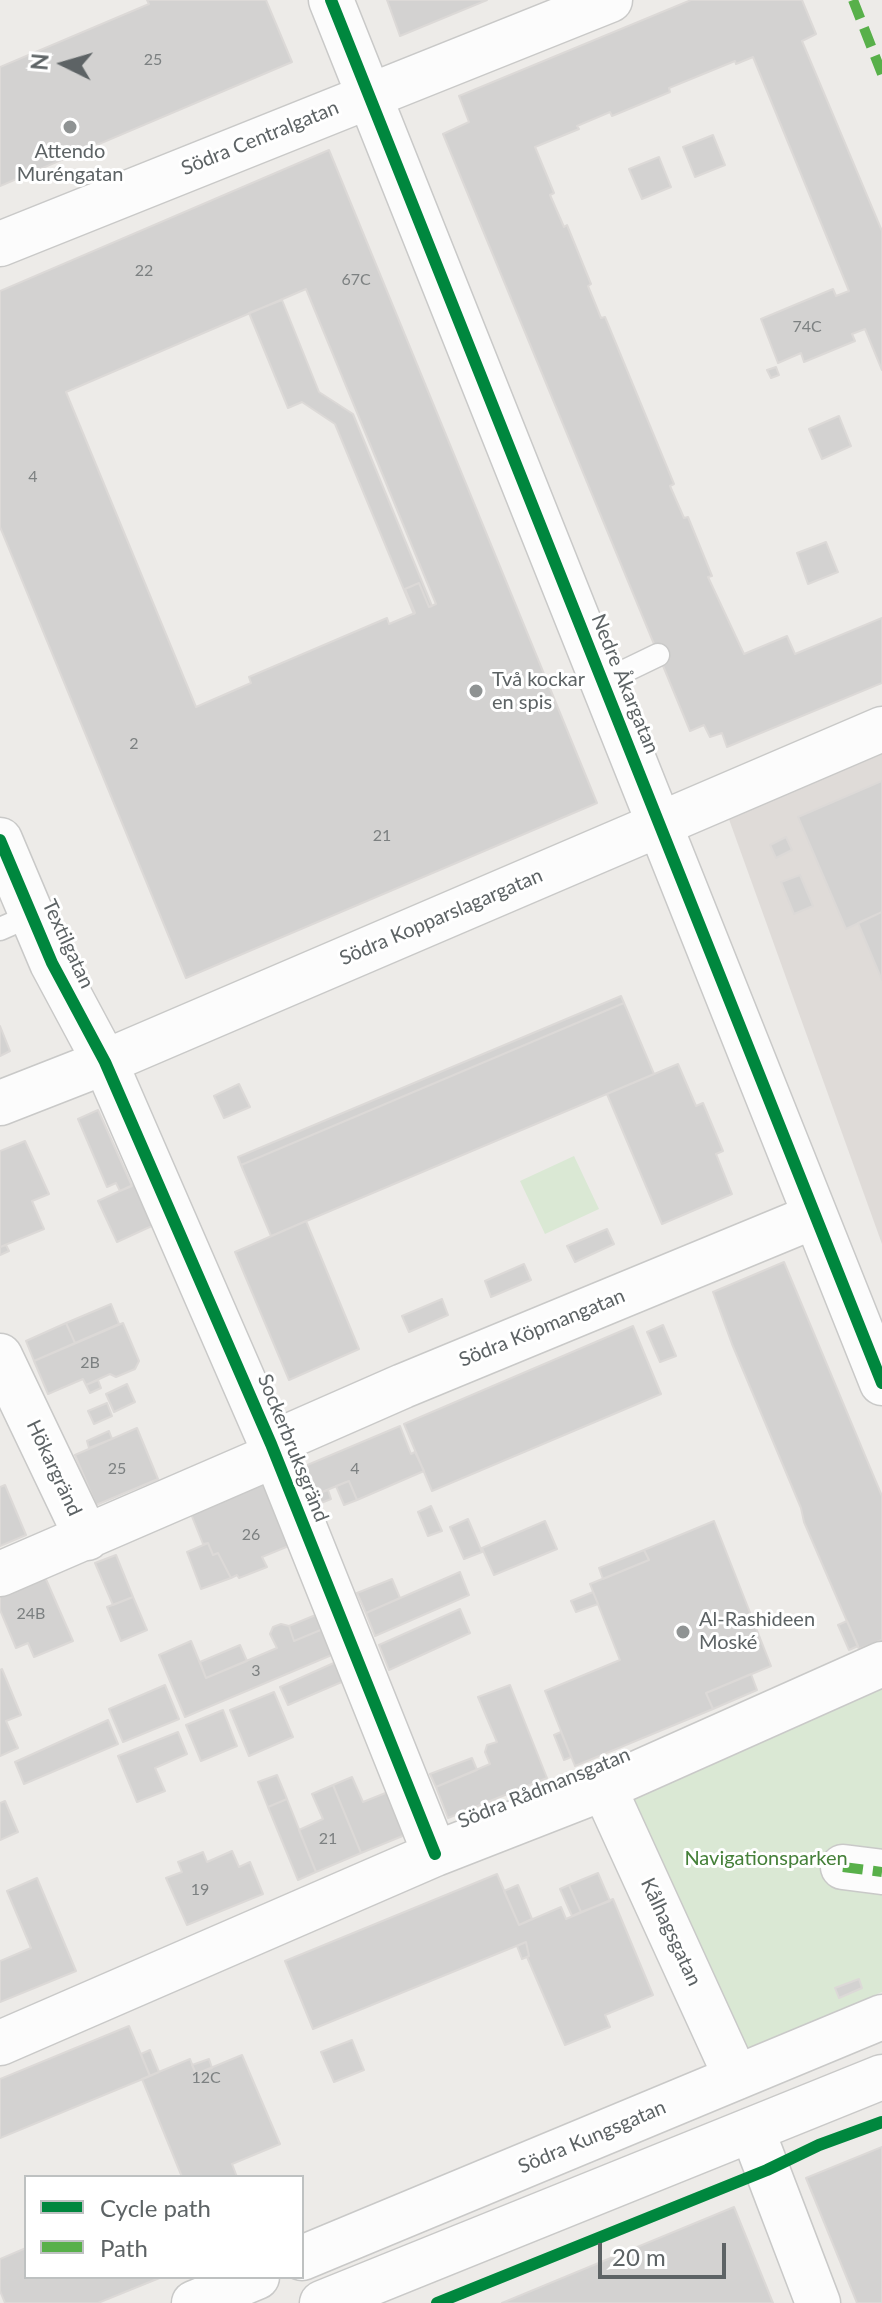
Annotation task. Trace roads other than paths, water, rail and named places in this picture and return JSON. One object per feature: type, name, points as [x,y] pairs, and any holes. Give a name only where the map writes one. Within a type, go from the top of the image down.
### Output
[{"type":"street","name":"Nedre Åkargatan","points":[[331,0],[882,1383]]},
{"type":"street","name":"Södra Centralgatan","points":[[0,244],[610,0]]},
{"type":"street","name":"Södra Kopparslagargatan","points":[[0,1103],[105,1062],[882,729]]},
{"type":"street","name":"Textilgatan","points":[[0,840],[16,922],[52,963],[105,1062]]},
{"type":"street","name":"Sockerbruksgränd","points":[[105,1062],[273,1450],[435,1854]]},
{"type":"street","name":"Södra Köpmangatan","points":[[0,1574],[87,1538],[418,1380],[815,1216]]},
{"type":"street","name":"Hökargränd","points":[[0,1356],[87,1538]]},
{"type":"street","name":"Södra Rådmansgatan","points":[[0,2043],[435,1854],[604,1788],[882,1664]]},
{"type":"street","name":"Kålhagsgatan","points":[[604,1788],[736,2077]]},
{"type":"street","name":"Södra Kungsgatan","points":[[304,2257],[882,2017]]},
{"type":"street","points":[[322,2303],[882,2077]]},
{"type":"street","points":[[752,2130],[818,2303]]},
{"type":"street","points":[[194,2303],[252,2279]]},
{"type":"lane","points":[[602,682],[658,655]]},
{"type":"place","name":"Attendo Muréngatan","points":[[70,127]]},
{"type":"place","name":"Två kockar en spis","points":[[476,691]]},
{"type":"place","name":"Al-Rashideen Moské","points":[[683,1632]]},
{"type":"park label","name":"Navigationsparken","points":[[766,1859]]}]
